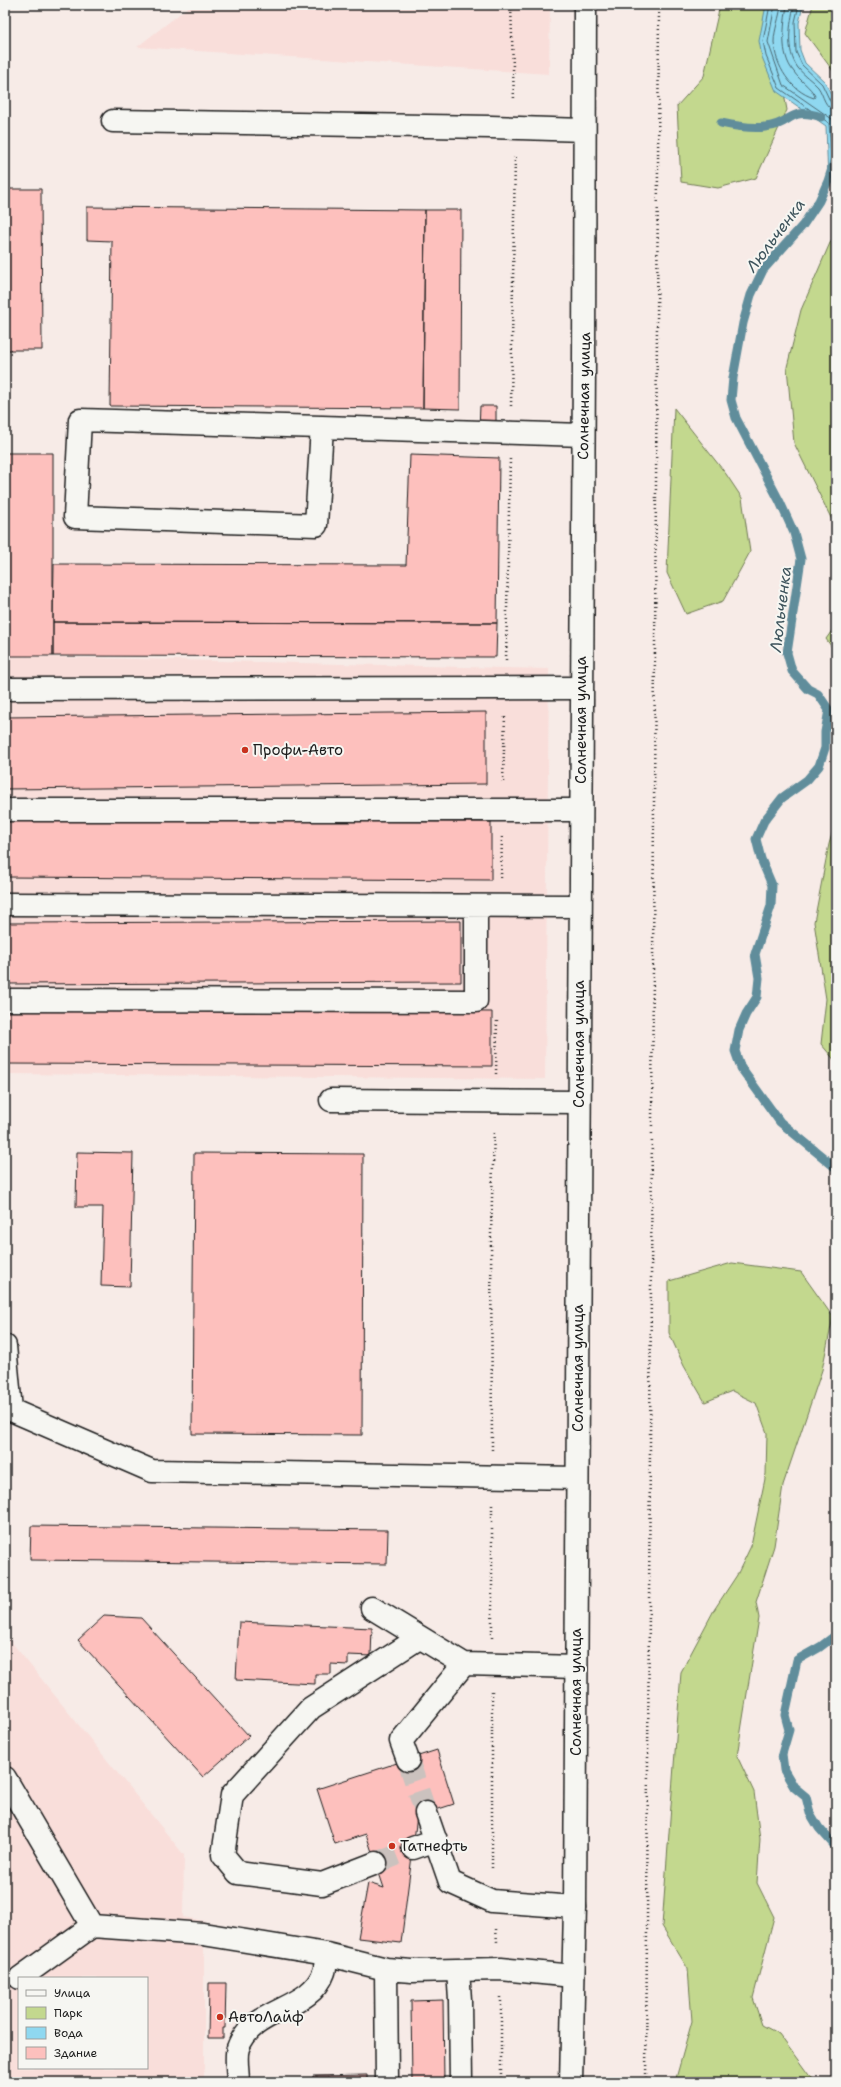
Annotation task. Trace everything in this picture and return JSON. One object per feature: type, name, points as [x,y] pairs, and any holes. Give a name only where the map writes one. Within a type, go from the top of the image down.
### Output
[{"type":"main road","name":"Солнечная улица","points":[[571,2082],[575,1907],[585,5]]},
{"type":"main road","points":[[113,121],[475,126],[514,129],[584,130]]},
{"type":"main road","points":[[322,427],[316,525],[75,517],[80,420],[583,434]]},
{"type":"main road","points":[[5,689],[581,688]]},
{"type":"main road","points":[[5,810],[580,810]]},
{"type":"main road","points":[[5,904],[580,906]]},
{"type":"main road","points":[[5,1000],[476,1001],[476,906]]},
{"type":"main road","points":[[330,1100],[579,1102]]},
{"type":"main road","points":[[5,1346],[11,1410],[152,1471],[577,1478]]},
{"type":"main road","points":[[372,1608],[464,1664],[576,1666]]},
{"type":"main road","points":[[376,1863],[322,1884],[238,1873],[223,1855],[232,1794],[311,1708],[419,1638]]},
{"type":"main road","points":[[408,1760],[401,1741],[464,1664]]},
{"type":"main road","points":[[5,1778],[92,1926]]},
{"type":"main road","points":[[426,1813],[450,1882],[492,1901],[575,1907]]},
{"type":"main road","points":[[413,1848],[436,1840]]},
{"type":"main road","points":[[20,1977],[92,1926],[203,1934],[326,1954],[386,1969],[412,1971],[501,1969],[573,1976]]},
{"type":"main road","points":[[238,2082],[238,2049],[245,2035],[264,2018],[310,1993],[319,1983],[324,1971],[326,1954]]},
{"type":"main road","points":[[386,1969],[388,2082]]},
{"type":"main road","points":[[458,1970],[461,2082]]},
{"type":"main road","points":[[5,1989],[18,1979]]},
{"type":"path","points":[[500,906],[511,432],[514,129],[511,5]]},
{"type":"path","points":[[646,2082],[659,5]]},
{"type":"path","points":[[497,1016],[491,1234],[492,1901],[501,1969],[501,2082]]},
{"type":"shaded area","points":[[191,5],[550,5],[549,74],[137,47]]},
{"type":"shaded area","points":[[5,656],[549,669],[545,1079],[5,1074]]},
{"type":"shaded area","points":[[5,1634],[184,1855],[183,1917],[204,1921],[204,2082],[5,2082]]},
{"type":"green space","points":[[720,5],[762,5],[770,18],[787,110],[756,178],[718,188],[681,182],[677,106],[704,76]]},
{"type":"green space","points":[[813,5],[836,5],[836,75],[805,33]]},
{"type":"green space","points":[[836,235],[836,528],[794,443],[787,367],[801,310],[830,243]]},
{"type":"green space","points":[[674,408],[726,474],[742,498],[750,552],[723,601],[686,614],[667,573]]},
{"type":"green space","points":[[836,625],[836,653],[826,639]]},
{"type":"green space","points":[[836,821],[836,1062],[821,1044],[826,999],[814,922],[829,844]]},
{"type":"green space","points":[[732,1263],[801,1272],[833,1317],[822,1370],[783,1485],[774,1546],[756,1602],[759,1618],[737,1756],[754,1792],[760,1839],[757,1883],[774,1917],[753,1998],[762,2025],[779,2034],[814,2082],[675,2082],[692,2021],[688,1969],[662,1926],[681,1672],[714,1610],[737,1575],[751,1546],[766,1474],[767,1433],[756,1403],[732,1391],[705,1402],[684,1366],[669,1333],[669,1281]]},
{"type":"water","points":[[766,5],[803,5],[799,23],[800,50],[805,63],[825,82],[836,104],[836,164],[828,181],[826,126],[776,91],[762,57],[759,41]]},
{"type":"building","points":[[5,189],[41,189],[42,350],[5,350]]},
{"type":"building","points":[[87,207],[425,210],[423,408],[110,406],[112,241],[87,240]]},
{"type":"building","points":[[425,210],[461,210],[460,409],[423,408]]},
{"type":"building","points":[[480,406],[496,406],[496,429],[479,428]]},
{"type":"building","points":[[5,453],[53,453],[53,656],[5,656]]},
{"type":"building","points":[[410,455],[499,458],[497,623],[53,622],[54,564],[406,565]]},
{"type":"building","points":[[53,622],[497,623],[496,657],[53,656]]},
{"type":"building","name":"Профи-Авто","points":[[486,712],[486,784],[5,789],[5,717]]},
{"type":"building","points":[[5,820],[491,822],[491,880],[5,877]]},
{"type":"building","points":[[461,921],[461,982],[5,984],[5,923]]},
{"type":"building","points":[[5,1009],[492,1012],[492,1066],[5,1064]]},
{"type":"building","points":[[77,1152],[133,1153],[130,1287],[101,1286],[103,1207],[76,1207]]},
{"type":"building","points":[[194,1153],[363,1154],[362,1435],[192,1434]]},
{"type":"building","points":[[31,1526],[388,1530],[387,1564],[30,1560]]},
{"type":"building","points":[[104,1616],[141,1618],[249,1736],[203,1777],[78,1640]]},
{"type":"building","points":[[239,1622],[372,1628],[371,1656],[348,1655],[348,1665],[331,1664],[331,1674],[315,1674],[315,1684],[236,1680]]},
{"type":"building","name":"Татнефть","points":[[437,1750],[454,1804],[417,1816],[401,1943],[358,1938],[368,1883],[384,1888],[366,1834],[335,1844],[317,1789]]},
{"type":"building","points":[[209,1983],[226,1983],[225,2028],[223,2028],[223,2038],[208,2038]]},
{"type":"building","points":[[443,2000],[444,2082],[412,2082],[411,2001]]},
{"type":"building","points":[[367,2075],[367,2082],[313,2082],[313,2076]]},
{"type":"waterway","points":[[721,123],[760,128],[774,126],[796,115],[810,114],[821,117]]},
{"type":"waterway","name":"Люльченка","points":[[836,146],[835,159],[828,181],[819,201],[803,225],[763,270],[751,295],[743,323],[733,378],[731,400],[736,418],[780,502],[794,533],[801,559],[787,653],[792,671],[808,689],[818,694],[829,710],[825,732],[825,748],[819,766],[807,780],[782,798],[764,821],[756,839],[761,859],[772,885],[771,906],[755,954],[759,978],[757,997],[746,1014],[739,1030],[735,1051],[741,1068],[780,1122],[836,1168]]},
{"type":"waterway","points":[[836,1635],[820,1647],[797,1660],[785,1715],[789,1730],[782,1754],[784,1770],[794,1787],[806,1797],[810,1813],[819,1828],[836,1847]]},
{"type":"tunnel","points":[[408,1760],[426,1813]]},
{"type":"tunnel","points":[[376,1863],[413,1848]]},
{"type":"place","name":"Профи-Авто","points":[[245,750]]},
{"type":"place","name":"Татнефть","points":[[392,1846]]},
{"type":"place","name":"АвтоЛайф","points":[[220,2017]]}]
